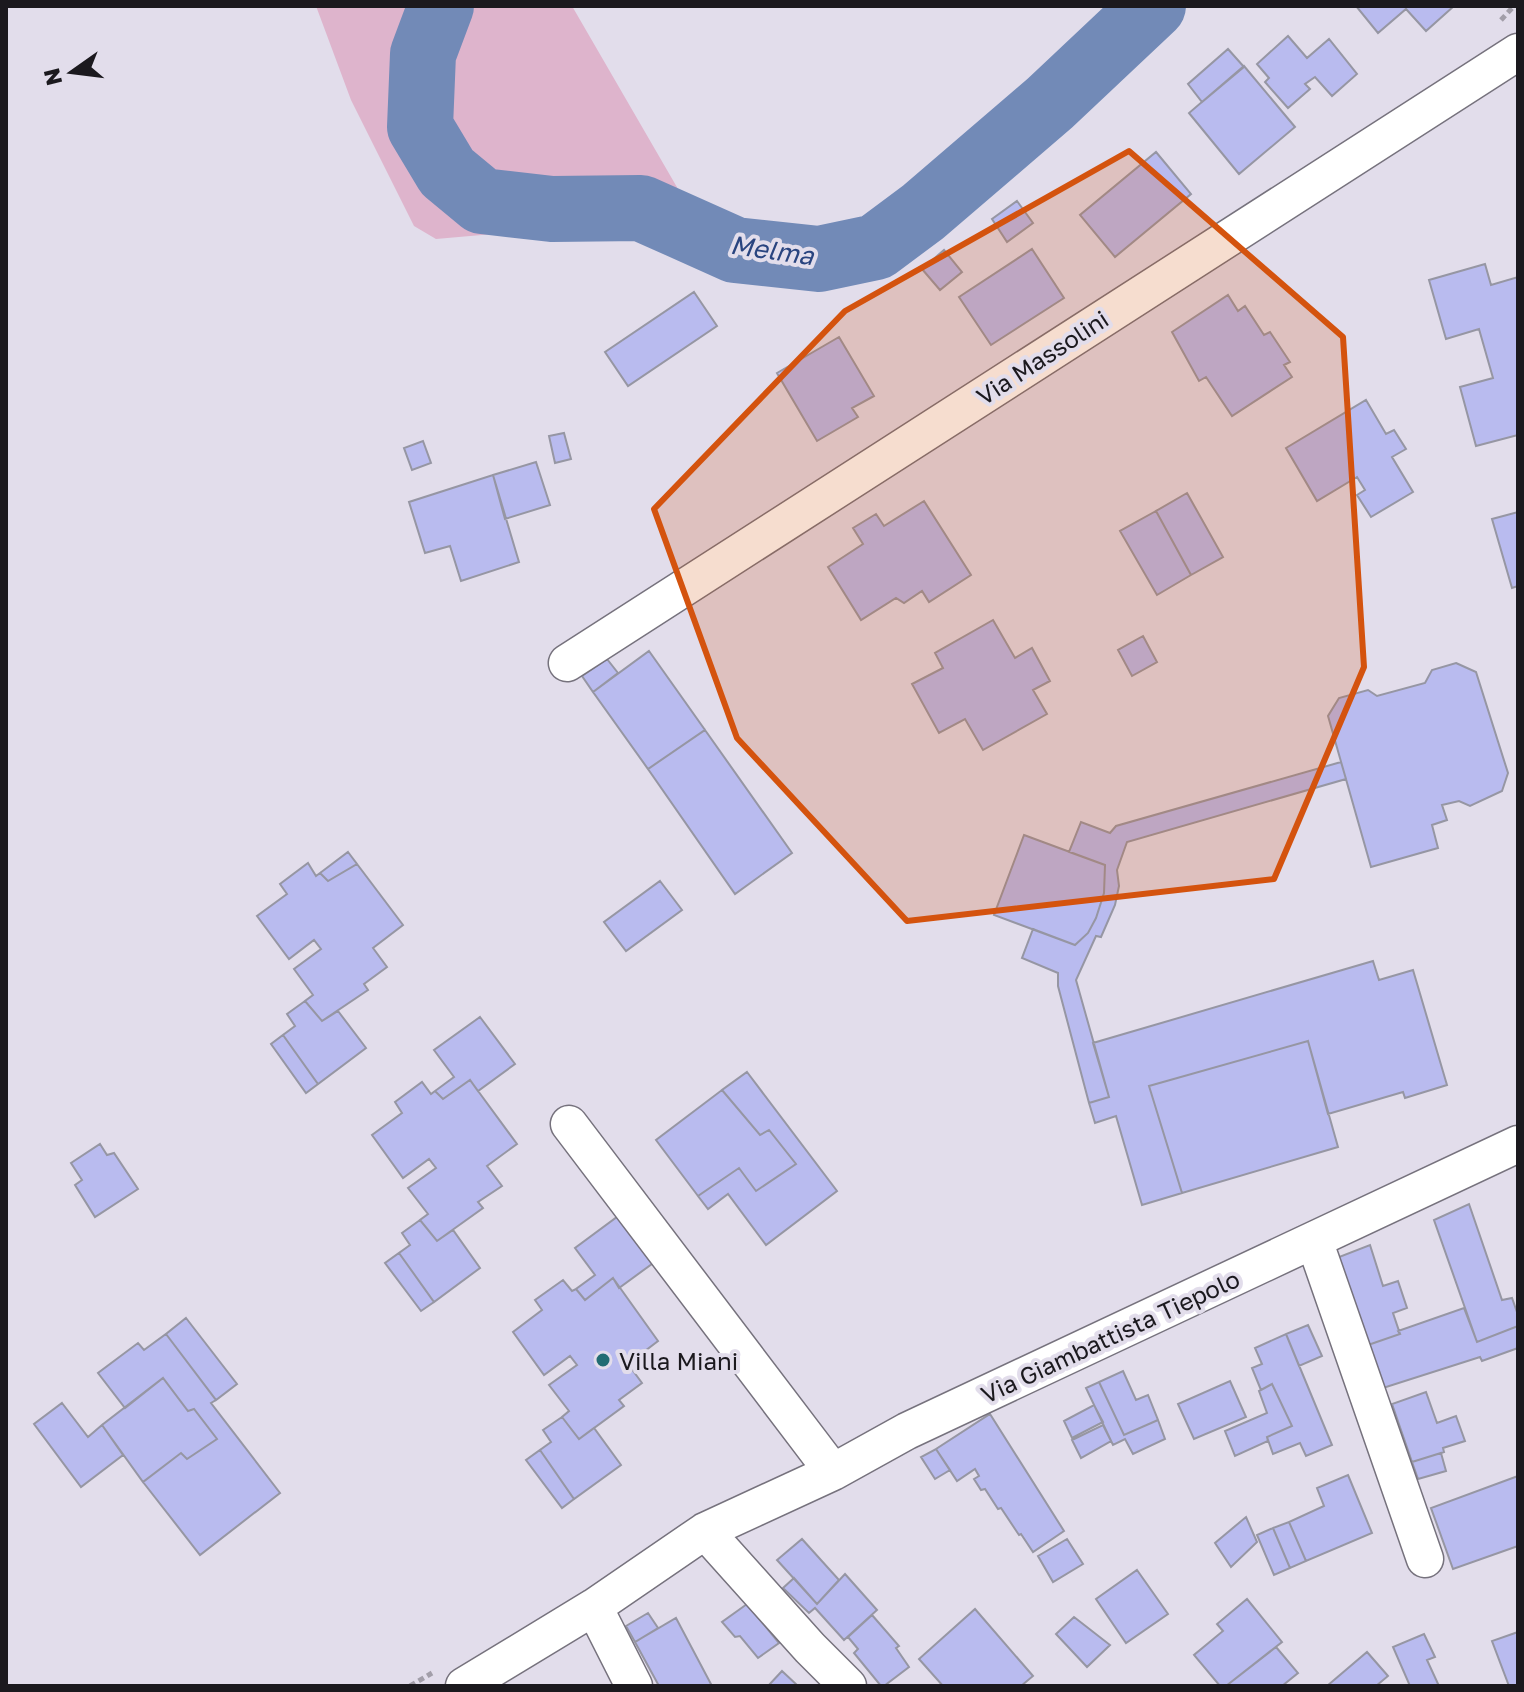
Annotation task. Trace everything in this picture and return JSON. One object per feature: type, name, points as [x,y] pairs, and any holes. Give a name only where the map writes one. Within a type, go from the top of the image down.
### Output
[{"type":"street","name":"Via Massolini","points":[[567,663],[1518,52]]},
{"type":"street","points":[[569,1124],[833,1472]]},
{"type":"street","name":"Via Giambattista Tiepolo","points":[[464,1686],[594,1607],[705,1531],[833,1472],[907,1431],[1518,1144]]},
{"type":"street","points":[[1314,1240],[1425,1559]]},
{"type":"street","points":[[705,1531],[848,1686]]},
{"type":"street","points":[[594,1607],[634,1686]]},
{"type":"highlighted area","points":[[1129,151],[1343,337],[1364,667],[1274,879],[907,921],[737,738],[654,509],[845,311]]},
{"type":"shaded area","points":[[316,6],[572,6],[718,258],[616,217],[560,228],[436,239],[414,226],[351,100]]},
{"type":"building","points":[[1356,6],[1454,6],[1426,31],[1406,9],[1378,33]]},
{"type":"building","points":[[1288,36],[1307,58],[1329,39],[1357,74],[1332,96],[1315,77],[1305,84],[1310,89],[1288,108],[1265,82],[1269,78],[1257,64]]},
{"type":"building","points":[[1228,49],[1244,67],[1202,102],[1188,84]]},
{"type":"building","points":[[1244,66],[1295,127],[1239,174],[1189,113]]},
{"type":"building","points":[[1156,152],[1191,194],[1115,257],[1080,215]]},
{"type":"building","points":[[1017,201],[1033,223],[1007,242],[992,219]]},
{"type":"building","points":[[1032,249],[1064,298],[991,345],[959,297]]},
{"type":"building","points":[[944,250],[962,272],[940,290],[922,269]]},
{"type":"building","points":[[1485,264],[1491,285],[1518,277],[1518,435],[1476,446],[1460,387],[1493,378],[1479,329],[1446,339],[1429,280]]},
{"type":"building","points":[[694,292],[717,326],[628,386],[605,352]]},
{"type":"building","points":[[1228,295],[1238,311],[1245,306],[1264,335],[1270,332],[1290,362],[1284,365],[1292,377],[1232,416],[1206,377],[1199,381],[1172,332]]},
{"type":"building","points":[[839,337],[874,396],[852,408],[858,417],[817,441],[777,373]]},
{"type":"building","points":[[1366,400],[1386,434],[1394,430],[1406,449],[1392,457],[1413,492],[1371,517],[1357,495],[1365,490],[1357,477],[1317,501],[1286,448]]},
{"type":"building","points":[[564,433],[571,459],[555,463],[549,436]]},
{"type":"building","points":[[423,441],[431,463],[412,470],[404,448]]},
{"type":"building","points":[[536,462],[550,505],[505,519],[493,475]]},
{"type":"building","points":[[493,475],[519,562],[461,581],[450,546],[425,553],[409,502]]},
{"type":"building","points":[[1187,493],[1223,557],[1191,575],[1156,511]]},
{"type":"building","points":[[924,501],[971,575],[929,602],[922,591],[904,603],[896,598],[861,620],[828,567],[863,544],[853,528],[876,514],[884,526]]},
{"type":"building","points":[[1156,511],[1191,575],[1157,595],[1120,531]]},
{"type":"building","points":[[1518,512],[1518,586],[1512,588],[1492,519]]},
{"type":"building","points":[[993,620],[1015,658],[1032,648],[1050,681],[1033,690],[1047,714],[983,750],[965,719],[939,733],[912,684],[943,668],[935,653]]},
{"type":"building","points":[[1143,636],[1157,662],[1132,676],[1118,650]]},
{"type":"building","points":[[649,651],[705,730],[648,769],[593,692]]},
{"type":"building","points":[[607,659],[618,673],[593,692],[582,676]]},
{"type":"building","points":[[1456,663],[1476,672],[1508,773],[1502,791],[1470,806],[1459,801],[1442,805],[1447,820],[1432,825],[1438,848],[1371,867],[1328,716],[1339,698],[1368,690],[1377,696],[1425,683],[1432,670]]},
{"type":"building","points":[[705,730],[792,853],[735,894],[648,769]]},
{"type":"building","points":[[1341,762],[1346,779],[1127,842],[1117,870],[1119,886],[1115,905],[1101,937],[1096,936],[1076,980],[1109,1097],[1089,1103],[1058,986],[1058,973],[1022,958],[1033,929],[1075,945],[1088,933],[1096,918],[1104,893],[1105,865],[1069,852],[1081,822],[1110,833],[1116,826]]},
{"type":"building","points":[[1024,835],[1105,865],[1104,893],[1096,918],[1088,933],[1075,945],[994,915]]},
{"type":"building","points":[[348,852],[357,864],[328,881],[320,873]]},
{"type":"building","points":[[308,863],[316,876],[320,873],[328,881],[357,864],[403,925],[373,948],[387,967],[364,984],[368,990],[322,1021],[305,1001],[313,995],[294,969],[321,949],[314,940],[289,959],[257,916],[287,894],[280,884]]},
{"type":"building","points":[[660,881],[682,910],[626,951],[604,922]]},
{"type":"building","points":[[1373,961],[1379,980],[1413,970],[1447,1085],[1405,1098],[1403,1092],[1328,1114],[1308,1041],[1149,1086],[1182,1193],[1142,1205],[1116,1116],[1095,1123],[1089,1103],[1109,1097],[1093,1043]]},
{"type":"building","points":[[305,1001],[322,1021],[338,1011],[366,1048],[318,1084],[283,1035],[295,1026],[287,1014]]},
{"type":"building","points":[[480,1017],[515,1064],[478,1091],[470,1080],[443,1099],[435,1091],[454,1077],[434,1050]]},
{"type":"building","points":[[283,1035],[318,1084],[306,1093],[271,1044]]},
{"type":"building","points":[[1308,1041],[1338,1147],[1182,1193],[1149,1086]]},
{"type":"building","points":[[747,1072],[837,1191],[766,1245],[728,1194],[708,1209],[698,1196],[739,1168],[756,1191],[796,1164],[769,1130],[760,1135],[722,1090]]},
{"type":"building","points":[[470,1080],[517,1144],[487,1166],[502,1186],[478,1202],[483,1208],[437,1241],[420,1220],[428,1214],[408,1188],[436,1168],[429,1159],[403,1178],[372,1135],[402,1113],[395,1102],[422,1082],[431,1094],[435,1091],[443,1099]]},
{"type":"building","points":[[722,1090],[760,1135],[769,1130],[796,1164],[756,1191],[739,1168],[698,1196],[656,1140]]},
{"type":"building","points":[[100,1144],[107,1155],[114,1153],[138,1189],[95,1217],[75,1185],[82,1180],[71,1163]]},
{"type":"building","points":[[1469,1204],[1502,1300],[1512,1298],[1518,1315],[1518,1326],[1477,1342],[1434,1220]]},
{"type":"building","points":[[621,1214],[656,1261],[619,1288],[613,1278],[585,1300],[576,1289],[595,1275],[575,1248]]},
{"type":"building","points":[[420,1220],[437,1241],[453,1230],[480,1268],[434,1302],[399,1253],[410,1245],[402,1233]]},
{"type":"building","points":[[1370,1245],[1383,1286],[1398,1281],[1407,1308],[1393,1313],[1400,1334],[1368,1345],[1339,1257]]},
{"type":"building","points":[[399,1253],[434,1302],[421,1311],[385,1263]]},
{"type":"building","name":"Villa Miani","points":[[613,1278],[658,1341],[628,1364],[642,1383],[619,1400],[624,1406],[579,1439],[562,1417],[569,1411],[549,1385],[577,1365],[570,1356],[544,1375],[513,1332],[542,1310],[535,1300],[563,1280],[585,1300]]},
{"type":"building","points":[[1464,1308],[1477,1342],[1518,1326],[1518,1348],[1383,1388],[1368,1345]]},
{"type":"building","points":[[186,1318],[237,1384],[216,1400],[166,1334]]},
{"type":"building","points":[[1308,1325],[1322,1356],[1299,1366],[1286,1334]]},
{"type":"building","points":[[166,1334],[216,1400],[211,1403],[280,1493],[200,1555],[143,1482],[181,1453],[187,1459],[217,1439],[194,1409],[188,1411],[163,1378],[125,1408],[98,1373],[138,1343],[144,1350]]},
{"type":"building","points":[[1286,1334],[1332,1445],[1306,1456],[1300,1443],[1273,1454],[1267,1437],[1292,1426],[1272,1384],[1261,1390],[1252,1368],[1262,1364],[1255,1348]]},
{"type":"building","points":[[1123,1371],[1136,1400],[1148,1395],[1158,1420],[1124,1435],[1099,1382]]},
{"type":"building","points":[[163,1378],[188,1411],[194,1409],[217,1439],[187,1459],[181,1453],[143,1482],[102,1425]]},
{"type":"building","points":[[1230,1381],[1246,1417],[1194,1439],[1178,1404]]},
{"type":"building","points":[[1099,1382],[1124,1435],[1158,1420],[1165,1439],[1133,1454],[1125,1439],[1113,1445],[1086,1388]]},
{"type":"building","points":[[1272,1384],[1292,1426],[1235,1456],[1225,1431],[1267,1413],[1259,1391]]},
{"type":"building","points":[[1426,1392],[1437,1423],[1456,1416],[1465,1441],[1443,1448],[1444,1452],[1412,1462],[1392,1404]]},
{"type":"building","points":[[62,1403],[88,1437],[102,1425],[123,1455],[81,1487],[34,1424]]},
{"type":"building","points":[[1094,1405],[1103,1422],[1072,1438],[1064,1421]]},
{"type":"building","points":[[990,1414],[1064,1531],[1033,1552],[1001,1508],[998,1509],[985,1489],[981,1490],[974,1479],[979,1476],[975,1469],[957,1481],[936,1449]]},
{"type":"building","points":[[562,1417],[579,1439],[594,1428],[621,1465],[574,1499],[540,1450],[551,1442],[543,1430]]},
{"type":"building","points":[[1103,1425],[1111,1441],[1081,1458],[1072,1440]]},
{"type":"building","points":[[936,1449],[950,1470],[935,1479],[921,1457]]},
{"type":"building","points":[[540,1450],[574,1499],[562,1508],[526,1460]]},
{"type":"building","points":[[1441,1453],[1446,1471],[1418,1479],[1412,1462]]},
{"type":"building","points":[[1348,1475],[1372,1533],[1306,1561],[1289,1522],[1324,1506],[1317,1488]]},
{"type":"building","points":[[1518,1476],[1518,1546],[1453,1569],[1431,1508]]},
{"type":"building","points":[[1246,1517],[1257,1542],[1231,1567],[1215,1543]]},
{"type":"building","points":[[1289,1522],[1306,1561],[1290,1568],[1273,1528]]},
{"type":"building","points":[[1273,1528],[1290,1568],[1274,1575],[1257,1535]]},
{"type":"building","points":[[802,1539],[839,1580],[817,1604],[777,1560]]},
{"type":"building","points":[[1067,1539],[1083,1564],[1053,1582],[1038,1556]]},
{"type":"building","points":[[1137,1570],[1168,1614],[1126,1643],[1096,1599]]},
{"type":"building","points":[[845,1574],[877,1610],[844,1640],[815,1608],[809,1613],[783,1588],[794,1578],[817,1604]]},
{"type":"building","points":[[1247,1599],[1282,1642],[1226,1686],[1220,1686],[1194,1655],[1223,1631],[1217,1624]]},
{"type":"building","points":[[747,1604],[779,1643],[758,1658],[740,1636],[735,1637],[722,1622]]},
{"type":"building","points":[[975,1609],[1033,1676],[1021,1686],[943,1686],[919,1659]]},
{"type":"building","points":[[648,1613],[658,1628],[635,1642],[626,1626]]},
{"type":"building","points":[[872,1615],[899,1646],[896,1648],[909,1667],[884,1686],[854,1653],[858,1649],[848,1637]]},
{"type":"building","points":[[1074,1617],[1110,1645],[1087,1667],[1056,1634]]},
{"type":"building","points":[[676,1618],[712,1686],[659,1686],[635,1642]]},
{"type":"building","points":[[1518,1632],[1518,1686],[1509,1686],[1492,1641]]},
{"type":"building","points":[[1424,1634],[1435,1657],[1427,1660],[1439,1686],[1410,1686],[1393,1647]]},
{"type":"building","points":[[1276,1647],[1298,1673],[1282,1686],[1226,1686]]},
{"type":"building","points":[[1367,1652],[1388,1676],[1376,1686],[1327,1686]]},
{"type":"building","points":[[782,1671],[798,1686],[768,1686]]},
{"type":"waterway","name":"Melma","points":[[441,6],[423,54],[420,127],[447,172],[482,201],[552,209],[641,208],[735,250],[819,259],[876,247],[923,212],[1050,103],[1153,6]]},
{"type":"place","name":"Villa Miani","points":[[603,1360]]}]
